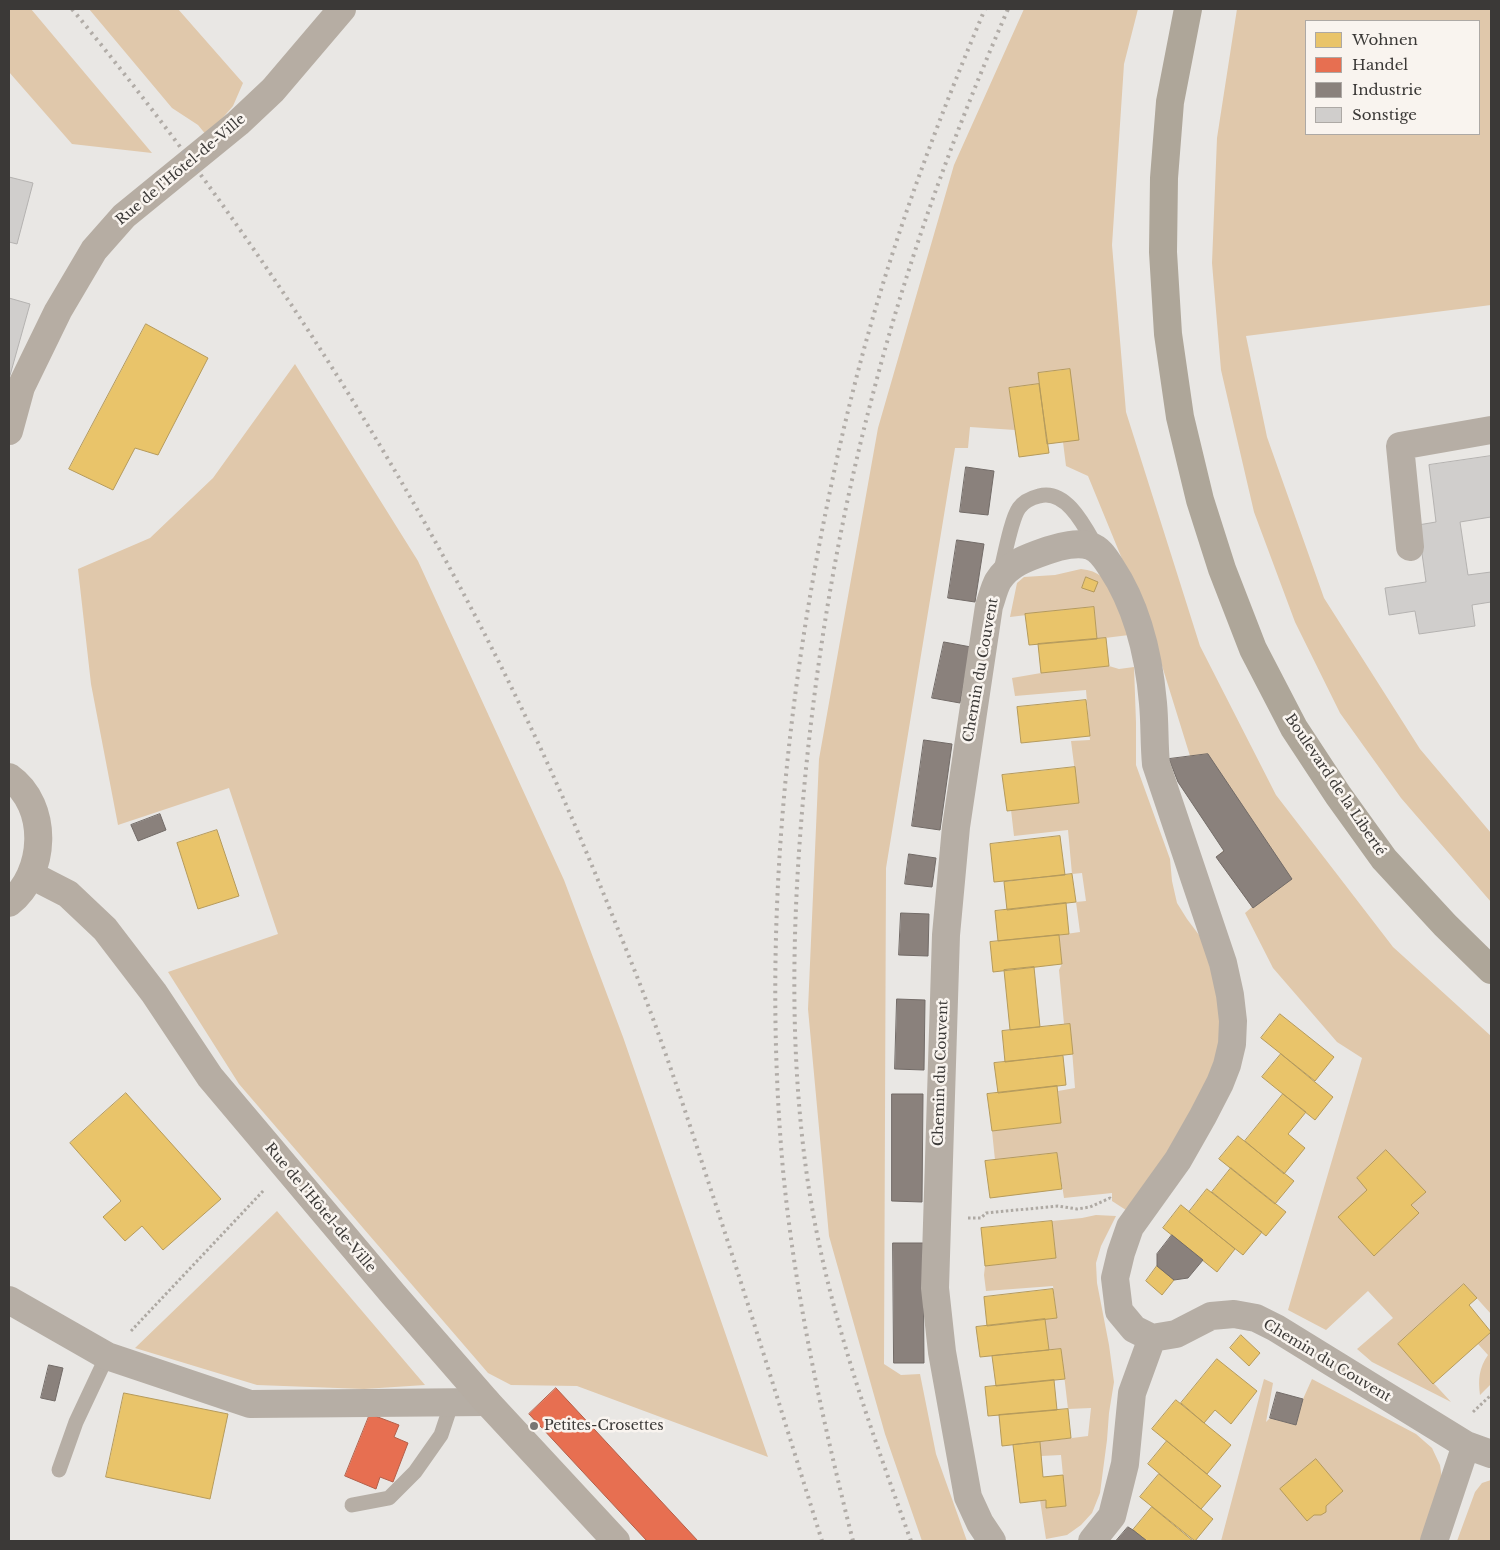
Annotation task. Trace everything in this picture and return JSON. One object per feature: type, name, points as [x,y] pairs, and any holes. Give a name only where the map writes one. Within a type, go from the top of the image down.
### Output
[{"type":"main road","name":"Rue de l'Hôtel-de-Ville","points":[[9,431],[21,387],[58,311],[94,250],[124,216],[238,123],[273,90],[342,9]]},
{"type":"main road","name":"Boulevard de la Liberté","points":[[1188,9],[1170,102],[1164,178],[1163,252],[1168,334],[1178,408],[1200,500],[1222,569],[1254,649],[1294,728],[1338,795],[1384,859],[1445,926],[1491,970]]},
{"type":"main road","points":[[9,778],[26,796],[35,816],[39,836],[37,857],[31,875],[17,897],[9,903]]},
{"type":"main road","name":"Rue de l'Hôtel-de-Ville","points":[[31,875],[68,894],[105,929],[154,993],[210,1077],[392,1294],[486,1402],[616,1541]]},
{"type":"street","points":[[1410,546],[1400,446],[1491,430]]},
{"type":"street","name":"Chemin du Couvent","points":[[992,1541],[980,1523],[968,1497],[942,1352],[935,1288],[946,935],[956,827],[989,606],[998,581],[1011,566],[1058,547],[1088,545],[1098,550]]},
{"type":"street","points":[[1092,1541],[1112,1516],[1124,1464],[1132,1393],[1152,1338],[1134,1329],[1119,1311],[1115,1278],[1121,1253],[1130,1226],[1178,1160],[1220,1083],[1232,1044],[1233,1020],[1223,963],[1156,764],[1153,704],[1147,662],[1137,624],[1116,574],[1098,550]]},
{"type":"street","points":[[9,1300],[107,1356],[250,1404],[486,1402]]},
{"type":"street","name":"Chemin du Couvent","points":[[1152,1338],[1176,1334],[1211,1316],[1234,1314],[1256,1318],[1276,1328],[1466,1445],[1491,1454]]},
{"type":"street","points":[[1434,1541],[1466,1445]]},
{"type":"lane","points":[[998,581],[1014,519],[1019,508],[1029,499],[1043,495],[1054,496],[1064,502],[1076,514],[1098,550]]},
{"type":"lane","points":[[59,1470],[76,1422],[107,1356]]},
{"type":"lane","points":[[352,1505],[389,1498],[415,1472],[440,1435],[452,1402]]},
{"type":"path","points":[[107,1356],[268,1186]]},
{"type":"path","points":[[937,1219],[981,1218],[986,1213],[1058,1206],[1077,1209],[1090,1207],[1110,1198],[1137,1216]]},
{"type":"shaded area","points":[[9,9],[31,9],[152,153],[72,144],[9,72]]},
{"type":"shaded area","points":[[89,9],[178,9],[243,83],[233,106],[207,136],[198,125],[172,108]]},
{"type":"shaded area","points":[[1024,9],[1138,9],[1124,64],[1112,245],[1126,412],[1200,646],[1276,795],[1393,947],[1491,1036],[1491,1314],[1464,1284],[1398,1344],[1451,1402],[1372,1362],[1357,1349],[1393,1318],[1368,1291],[1326,1330],[1288,1310],[1362,1058],[1337,1042],[1273,968],[1245,913],[1252,907],[1216,857],[1224,850],[1178,782],[1169,759],[1190,756],[1150,627],[1088,476],[1066,466],[1063,442],[1070,369],[1039,373],[1039,384],[1009,388],[1015,430],[970,427],[968,448],[955,448],[886,868],[884,1364],[901,1375],[920,1374],[936,1454],[967,1541],[922,1541],[885,1434],[829,1236],[808,1009],[819,759],[878,428],[954,165]]},
{"type":"shaded area","points":[[1237,9],[1491,9],[1491,305],[1246,336],[1267,437],[1324,598],[1420,749],[1491,833],[1491,902],[1401,798],[1340,713],[1295,622],[1254,512],[1221,370],[1212,263],[1217,138]]},
{"type":"shaded area","points":[[295,364],[418,561],[564,880],[623,1037],[768,1457],[577,1386],[511,1385],[488,1373],[239,1084],[168,972],[278,934],[229,788],[118,825],[91,684],[78,569],[150,538],[213,478]]},
{"type":"shaded area","points":[[1081,569],[1093,572],[1109,584],[1119,603],[1129,635],[1097,639],[1094,607],[1010,617],[1017,583],[1024,577],[1055,575]]},
{"type":"shaded area","points":[[1109,666],[1119,669],[1134,667],[1136,765],[1170,859],[1177,903],[1211,951],[1222,1003],[1219,1047],[1205,1087],[1171,1149],[1129,1212],[1112,1201],[1112,1193],[1064,1198],[1057,1153],[995,1160],[992,1131],[1061,1123],[1058,1091],[1075,1088],[1070,1024],[1064,1024],[1059,970],[1062,964],[1059,935],[1080,932],[1076,902],[1086,901],[1082,873],[1072,874],[1068,830],[1014,836],[1011,810],[1079,803],[1071,741],[1090,740],[1086,690],[1015,696],[1012,678]]},
{"type":"shaded area","points":[[277,1211],[425,1385],[364,1389],[257,1385],[135,1348]]},
{"type":"shaded area","points":[[1096,1215],[1116,1216],[1101,1246],[1096,1263],[1097,1283],[1114,1382],[1100,1493],[1092,1513],[1081,1525],[1067,1535],[1046,1539],[1040,1500],[1046,1500],[1047,1508],[1066,1506],[1061,1455],[1041,1456],[1040,1442],[1088,1436],[1091,1408],[1068,1409],[1061,1349],[1049,1350],[1045,1319],[1057,1318],[1053,1286],[986,1291],[985,1266],[1056,1258],[1052,1221]]},
{"type":"shaded area","points":[[1491,1332],[1491,1384],[1480,1395],[1480,1374],[1488,1355],[1478,1344]]},
{"type":"shaded area","points":[[1264,1379],[1273,1383],[1266,1422],[1270,1418],[1296,1425],[1303,1399],[1312,1379],[1416,1434],[1432,1448],[1440,1465],[1442,1479],[1421,1541],[1221,1541]]},
{"type":"shaded area","points":[[1491,1480],[1491,1541],[1457,1541],[1475,1492],[1482,1483]]},
{"type":"building: Wohnen","points":[[146,324],[208,358],[158,455],[135,448],[113,490],[69,469]]},
{"type":"building: Wohnen","points":[[1070,369],[1079,440],[1047,444],[1038,373]]},
{"type":"building: Wohnen","points":[[1039,384],[1049,453],[1019,457],[1009,388]]},
{"type":"building: Wohnen","points":[[1086,577],[1098,582],[1094,592],[1082,588]]},
{"type":"building: Wohnen","points":[[1094,607],[1097,639],[1029,645],[1025,614]]},
{"type":"building: Wohnen","points":[[1106,638],[1109,666],[1041,673],[1038,644]]},
{"type":"building: Wohnen","points":[[1086,700],[1090,736],[1021,743],[1017,707]]},
{"type":"building: Wohnen","points":[[1075,767],[1079,803],[1007,811],[1002,775]]},
{"type":"building: Wohnen","points":[[217,830],[239,896],[198,909],[177,843]]},
{"type":"building: Wohnen","points":[[1060,836],[1065,875],[994,882],[990,844]]},
{"type":"building: Wohnen","points":[[1072,874],[1076,902],[1007,910],[1004,882]]},
{"type":"building: Wohnen","points":[[1066,903],[1069,934],[998,941],[995,911]]},
{"type":"building: Wohnen","points":[[1059,935],[1062,964],[993,972],[990,942]]},
{"type":"building: Wohnen","points":[[1034,967],[1040,1027],[1010,1030],[1004,970]]},
{"type":"building: Wohnen","points":[[1280,1014],[1334,1057],[1315,1081],[1261,1038]]},
{"type":"building: Wohnen","points":[[1070,1024],[1073,1054],[1005,1062],[1002,1031]]},
{"type":"building: Wohnen","points":[[1281,1054],[1333,1097],[1315,1120],[1262,1077]]},
{"type":"building: Wohnen","points":[[1063,1056],[1066,1085],[998,1093],[994,1063]]},
{"type":"building: Wohnen","points":[[1057,1086],[1061,1123],[992,1131],[987,1094]]},
{"type":"building: Wohnen","points":[[126,1093],[221,1199],[163,1250],[142,1226],[125,1241],[103,1217],[121,1201],[70,1143]]},
{"type":"building: Wohnen","points":[[1283,1094],[1306,1112],[1288,1134],[1305,1148],[1284,1174],[1245,1141]]},
{"type":"building: Wohnen","points":[[1238,1136],[1294,1181],[1275,1204],[1219,1159]]},
{"type":"building: Wohnen","points":[[1386,1150],[1426,1192],[1411,1205],[1419,1213],[1374,1256],[1338,1217],[1367,1190],[1357,1178]]},
{"type":"building: Wohnen","points":[[1057,1153],[1062,1189],[990,1198],[985,1161]]},
{"type":"building: Wohnen","points":[[1231,1168],[1286,1212],[1266,1236],[1212,1192]]},
{"type":"building: Wohnen","points":[[1207,1189],[1262,1232],[1243,1255],[1189,1212]]},
{"type":"building: Wohnen","points":[[1181,1205],[1235,1249],[1217,1272],[1163,1228]]},
{"type":"building: Wohnen","points":[[1052,1221],[1056,1258],[985,1266],[981,1228]]},
{"type":"building: Wohnen","points":[[1157,1266],[1174,1280],[1162,1295],[1146,1281]]},
{"type":"building: Wohnen","points":[[1464,1284],[1477,1298],[1469,1305],[1491,1332],[1433,1384],[1398,1344]]},
{"type":"building: Wohnen","points":[[1053,1289],[1057,1318],[987,1326],[984,1297]]},
{"type":"building: Wohnen","points":[[1045,1319],[1049,1350],[980,1357],[976,1327]]},
{"type":"building: Wohnen","points":[[1241,1335],[1260,1353],[1249,1366],[1230,1348]]},
{"type":"building: Wohnen","points":[[1061,1349],[1065,1379],[996,1386],[992,1356]]},
{"type":"building: Wohnen","points":[[1217,1359],[1257,1391],[1231,1424],[1215,1410],[1204,1423],[1181,1403]]},
{"type":"building: Wohnen","points":[[1054,1380],[1057,1410],[988,1416],[985,1387]]},
{"type":"building: Wohnen","points":[[124,1393],[228,1414],[210,1499],[106,1477]]},
{"type":"building: Wohnen","points":[[1176,1400],[1231,1445],[1207,1474],[1152,1429]]},
{"type":"building: Wohnen","points":[[1068,1409],[1071,1438],[1002,1446],[999,1415]]},
{"type":"building: Wohnen","points":[[1167,1441],[1221,1486],[1201,1509],[1148,1464]]},
{"type":"building: Wohnen","points":[[1040,1442],[1043,1477],[1063,1475],[1066,1506],[1046,1508],[1046,1500],[1020,1503],[1013,1445]]},
{"type":"building: Wohnen","points":[[1316,1459],[1343,1491],[1326,1506],[1326,1512],[1321,1515],[1314,1515],[1307,1521],[1280,1489]]},
{"type":"building: Wohnen","points":[[1159,1474],[1213,1519],[1195,1541],[1140,1497]]},
{"type":"building: Wohnen","points":[[1152,1507],[1193,1541],[1147,1541],[1133,1530]]},
{"type":"building: Handel","points":[[556,1388],[698,1541],[647,1541],[529,1414]]},
{"type":"building: Handel","points":[[370,1414],[399,1425],[394,1437],[408,1443],[393,1482],[380,1477],[376,1489],[345,1476]]},
{"type":"building: Industrie","points":[[966,467],[994,471],[988,515],[960,512]]},
{"type":"building: Industrie","points":[[957,540],[984,544],[975,602],[948,598]]},
{"type":"building: Industrie","points":[[944,642],[971,647],[960,703],[932,698]]},
{"type":"building: Industrie","points":[[924,740],[952,744],[940,830],[912,826]]},
{"type":"building: Industrie","points":[[1208,754],[1292,879],[1253,908],[1216,857],[1224,851],[1178,782],[1169,759]]},
{"type":"building: Industrie","points":[[160,814],[166,830],[138,841],[131,825]]},
{"type":"building: Industrie","points":[[909,854],[936,858],[932,887],[905,884]]},
{"type":"building: Industrie","points":[[901,913],[929,914],[928,956],[899,955]]},
{"type":"building: Industrie","points":[[897,999],[925,1000],[924,1070],[895,1069]]},
{"type":"building: Industrie","points":[[892,1094],[923,1094],[922,1202],[892,1201]]},
{"type":"building: Industrie","points":[[1172,1235],[1203,1260],[1188,1278],[1174,1280],[1157,1266],[1157,1254]]},
{"type":"building: Industrie","points":[[893,1243],[923,1243],[924,1363],[894,1363]]},
{"type":"building: Industrie","points":[[49,1365],[63,1368],[55,1401],[41,1398]]},
{"type":"building: Industrie","points":[[1277,1392],[1303,1399],[1296,1425],[1270,1418]]},
{"type":"building: Industrie","points":[[1128,1527],[1133,1530],[1147,1541],[1116,1541]]},
{"type":"building: Sonstige","points":[[9,177],[33,183],[17,244],[9,242]]},
{"type":"building: Sonstige","points":[[9,298],[30,304],[9,379]]},
{"type":"building: Sonstige","points":[[1491,456],[1491,517],[1460,522],[1468,575],[1491,572],[1491,602],[1472,605],[1475,626],[1419,634],[1415,611],[1389,615],[1385,588],[1426,582],[1418,525],[1436,522],[1429,465]]},
{"type":"railway","points":[[72,9],[208,185],[272,276],[333,369],[391,464],[446,561],[498,660],[568,809],[652,1015],[682,1101],[822,1541]]},
{"type":"railway","points":[[853,1541],[820,1403],[802,1310],[783,1170],[777,1085],[775,1000],[781,831],[789,747],[813,579],[850,403],[874,312],[903,221],[936,129],[985,9]]},
{"type":"railway","points":[[911,1541],[864,1406],[836,1315],[815,1223],[801,1131],[795,1040],[796,903],[807,759],[820,652],[838,547],[861,442],[887,341],[917,245],[969,102],[1008,9]]},
{"type":"place","name":"Petites-Crosettes","points":[[534,1426]]}]
